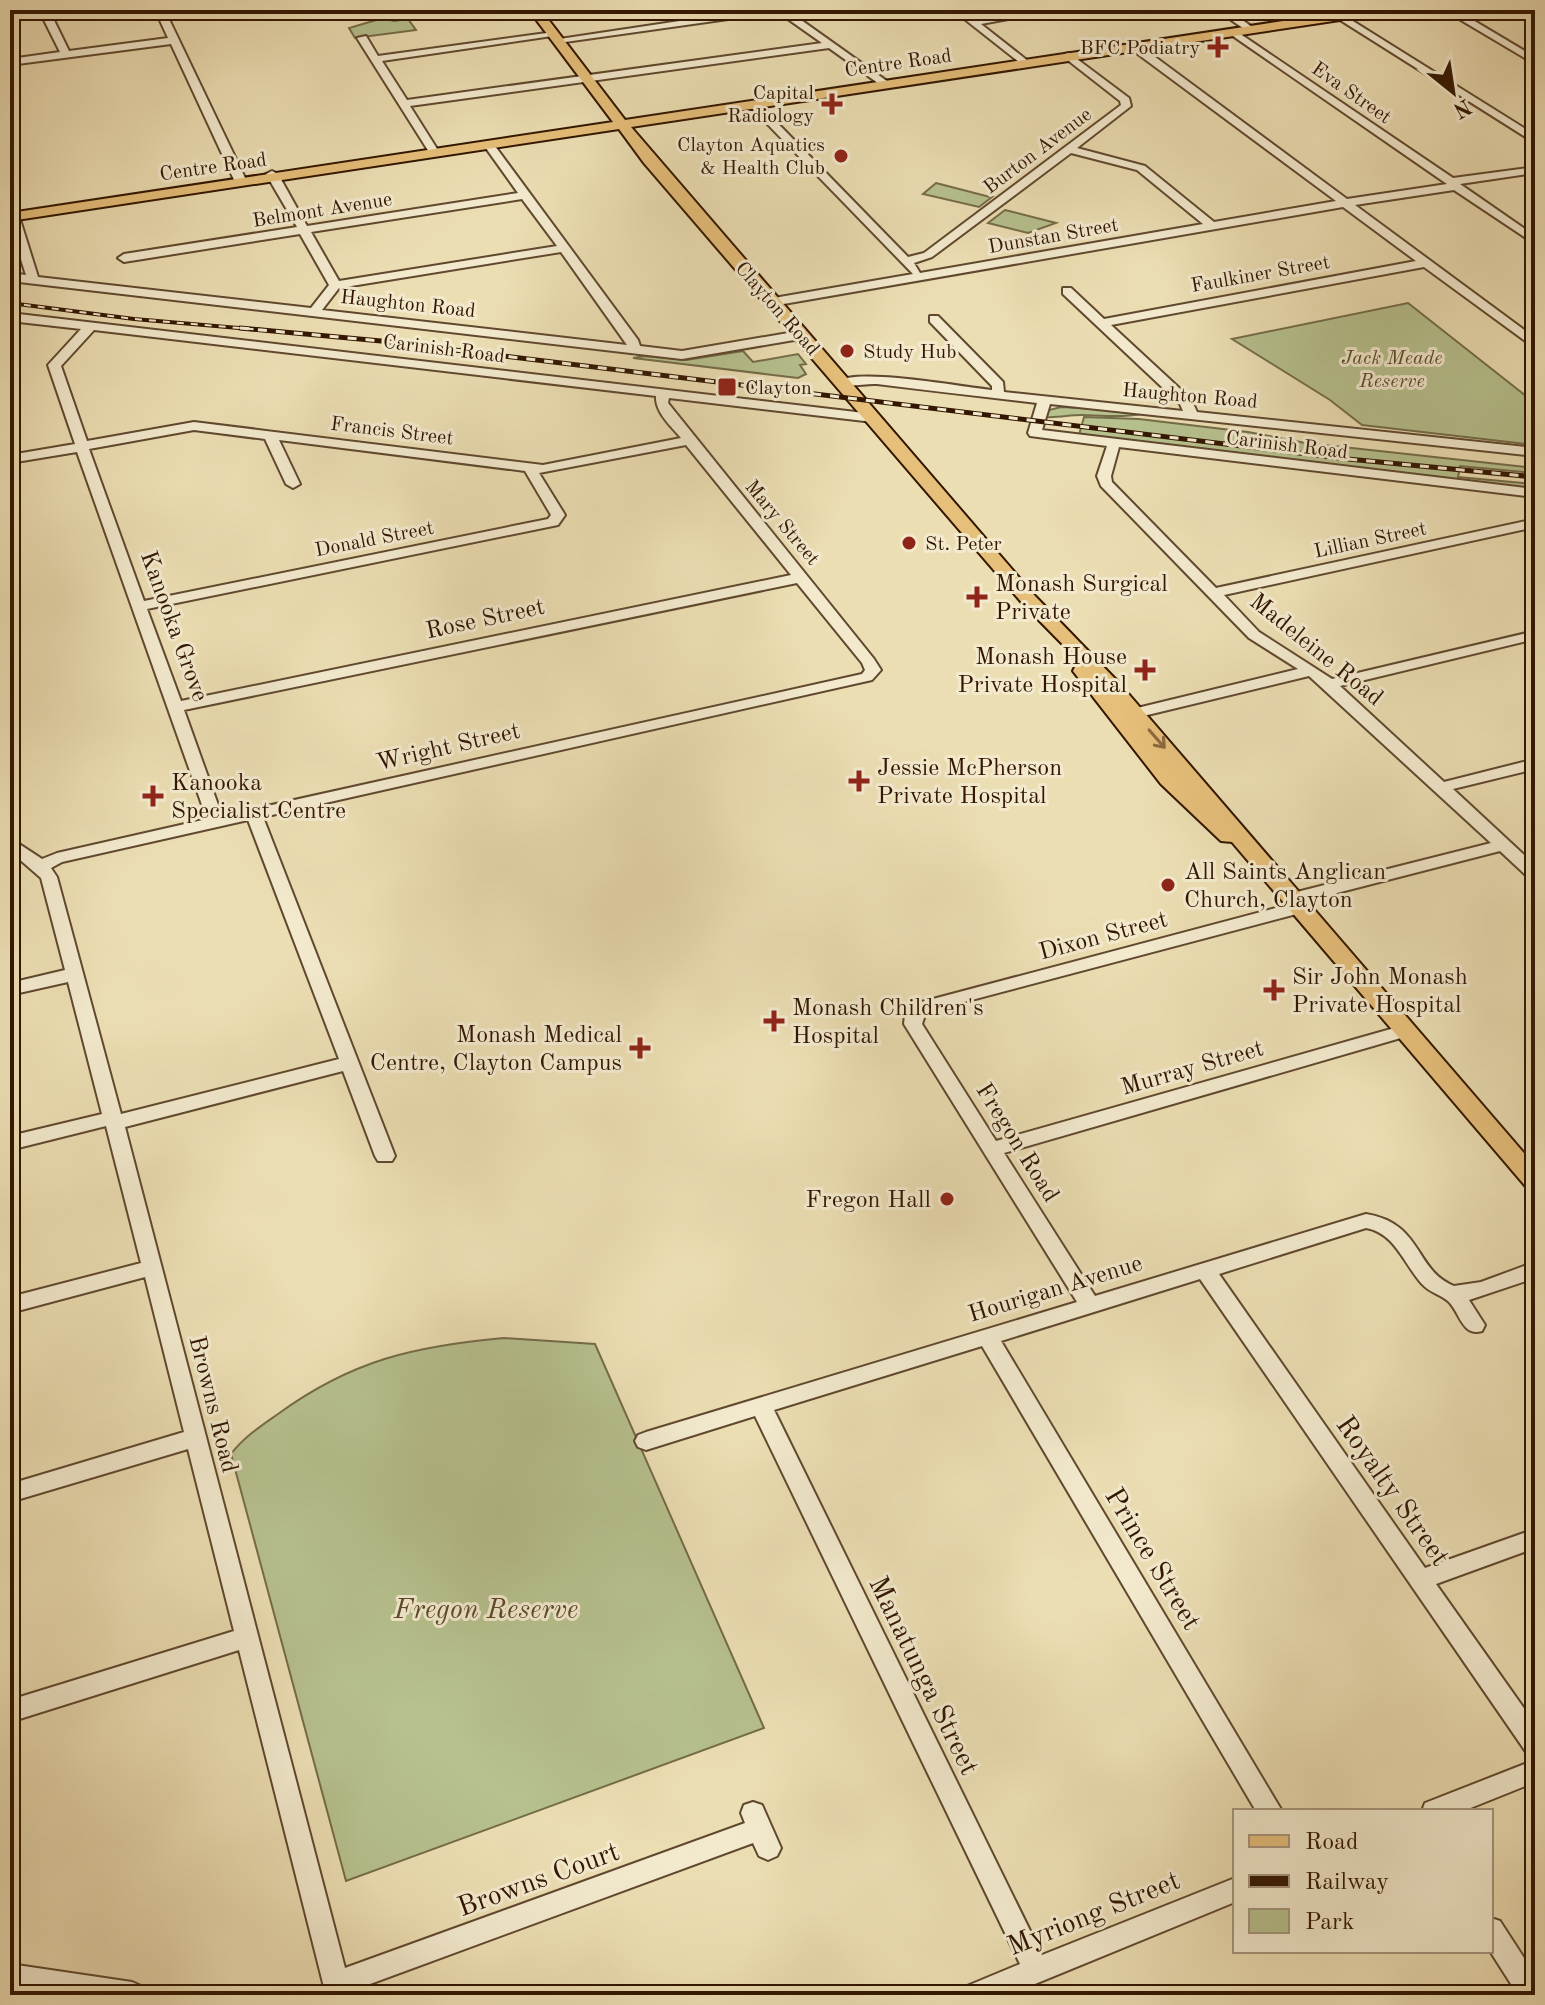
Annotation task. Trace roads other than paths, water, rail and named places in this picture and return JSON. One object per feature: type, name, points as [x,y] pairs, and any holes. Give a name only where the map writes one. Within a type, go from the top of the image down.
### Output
[{"type":"main road","name":"Clayton Road","points":[[535,10],[631,138],[1029,600],[1063,630],[1135,713],[1258,861],[1535,1182]]},
{"type":"main road","name":"Centre Road","points":[[11,215],[1380,10]]},
{"type":"main road","points":[[583,129],[601,120],[608,110],[651,118]]},
{"type":"main road","points":[[583,129],[631,138],[635,130],[651,118]]},
{"type":"main road","name":"Clayton Road","points":[[1029,600],[1047,630],[1148,758],[1206,819],[1258,861]]},
{"type":"street","points":[[44,10],[66,55]]},
{"type":"street","points":[[174,10],[163,16],[240,181]]},
{"type":"street","points":[[394,10],[397,15],[441,10]]},
{"type":"street","points":[[376,59],[774,10]]},
{"type":"street","points":[[781,10],[886,84]]},
{"type":"street","points":[[958,10],[1024,63]]},
{"type":"street","points":[[972,22],[1052,10]]},
{"type":"street","points":[[1222,10],[1250,29]]},
{"type":"street","points":[[1449,10],[1535,61]]},
{"type":"street","points":[[1340,16],[1535,140]]},
{"type":"street","name":"Eva Street","points":[[1233,32],[1535,241]]},
{"type":"street","points":[[362,38],[404,104],[428,153]]},
{"type":"street","points":[[10,62],[176,40]]},
{"type":"street","points":[[404,104],[830,45]]},
{"type":"street","points":[[1135,47],[1535,344]]},
{"type":"street","name":"Burton Avenue","points":[[906,262],[928,255],[1126,106],[1125,100],[1069,56]]},
{"type":"street","points":[[753,104],[920,276]]},
{"type":"street","points":[[488,144],[634,343],[633,348]]},
{"type":"street","points":[[1069,149],[1141,168],[1212,226]]},
{"type":"street","name":"Dunstan Street","points":[[772,302],[1535,170]]},
{"type":"street","points":[[273,176],[335,285]]},
{"type":"street","name":"Belmont Avenue","points":[[124,258],[525,195]]},
{"type":"street","points":[[11,215],[33,280]]},
{"type":"street","points":[[314,312],[335,285],[563,248]]},
{"type":"street","name":"Faulkiner Street","points":[[1102,323],[1426,263]]},
{"type":"street","name":"Haughton Road","points":[[10,277],[693,354],[800,335]]},
{"type":"street","points":[[1067,291],[1186,402],[1191,414]]},
{"type":"street","name":"Carinish Road","points":[[10,317],[873,418]]},
{"type":"street","points":[[934,319],[998,385],[998,397]]},
{"type":"street","name":"Kanooka Grove","points":[[91,326],[54,365],[216,822]]},
{"type":"street","name":"Haughton Road","points":[[842,382],[866,379],[998,397],[1191,414],[1535,452]]},
{"type":"street","points":[[854,398],[857,389],[864,386],[904,385]]},
{"type":"street","name":"Mary Street","points":[[663,393],[662,403],[869,662],[873,670],[867,677]]},
{"type":"street","name":"Carinish Road","points":[[1044,402],[1035,433],[1535,493]]},
{"type":"street","name":"Francis Street","points":[[10,459],[194,426],[543,469],[692,440]]},
{"type":"street","points":[[270,435],[293,484]]},
{"type":"street","name":"Madeleine Road","points":[[1114,443],[1104,476],[1106,483],[1260,640],[1328,684],[1535,874]]},
{"type":"street","name":"Donald Street","points":[[140,606],[553,522],[558,515],[532,475],[532,468]]},
{"type":"street","name":"Lillian Street","points":[[1214,593],[1535,523]]},
{"type":"street","name":"Rose Street","points":[[176,707],[803,577]]},
{"type":"street","points":[[1328,684],[1535,635]]},
{"type":"street","points":[[1135,713],[1310,671]]},
{"type":"street","name":"Wright Street","points":[[41,866],[57,858],[867,677]]},
{"type":"street","points":[[1442,787],[1535,764]]},
{"type":"street","points":[[254,814],[385,1156]]},
{"type":"street","points":[[10,843],[41,866]]},
{"type":"street","name":"Dixon Street","points":[[920,1008],[1503,845]]},
{"type":"street","name":"Browns Road","points":[[41,866],[49,877],[153,1267],[338,1989]]},
{"type":"street","points":[[10,989],[75,974]]},
{"type":"street","name":"Fregon Road","points":[[920,1008],[914,1015],[913,1024],[1089,1304]]},
{"type":"street","name":"Murray Street","points":[[992,1149],[1405,1031]]},
{"type":"street","points":[[10,1143],[349,1063]]},
{"type":"street","name":"Hourigan Avenue","points":[[646,1441],[1089,1304],[1372,1221],[1391,1229],[1437,1286],[1454,1294],[1475,1325]]},
{"type":"street","points":[[10,1305],[153,1267]]},
{"type":"street","name":"Royalty Street","points":[[1205,1270],[1535,1744]]},
{"type":"street","points":[[1454,1294],[1535,1270]]},
{"type":"street","name":"Prince Street","points":[[987,1336],[1269,1809]]},
{"type":"street","name":"Manatunga Street","points":[[761,1406],[1036,1970]]},
{"type":"street","points":[[10,1493],[195,1438]]},
{"type":"street","points":[[1420,1580],[1535,1538]]},
{"type":"street","points":[[10,1711],[247,1637]]},
{"type":"street","points":[[1439,1809],[1535,1771]]},
{"type":"street","name":"Browns Court","points":[[338,1989],[761,1830]]},
{"type":"street","name":"Myriong Street","points":[[976,1995],[1233,1891]]},
{"type":"street","points":[[1493,1933],[1533,1995]]},
{"type":"street","points":[[10,1977],[132,1995]]},
{"type":"railway","points":[[10,303],[134,319],[246,329]]},
{"type":"railway","points":[[240,328],[246,329]]},
{"type":"railway","points":[[246,329],[263,330]]},
{"type":"railway","points":[[246,329],[381,341],[1348,459],[1535,477]]},
{"type":"place","name":"BFC Podiatry","points":[[1218,47]]},
{"type":"place","name":"Capital Radiology","points":[[832,104]]},
{"type":"place","name":"Clayton Aquatics & Health Club","points":[[841,156]]},
{"type":"place","name":"Study Hub","points":[[847,351]]},
{"type":"place","name":"Clayton","points":[[727,387]]},
{"type":"place","name":"St. Peter","points":[[909,543]]},
{"type":"place","name":"Monash Surgical Private","points":[[977,597]]},
{"type":"place","name":"Monash House Private Hospital","points":[[1145,670]]},
{"type":"place","name":"Jessie McPherson Private Hospital","points":[[859,781]]},
{"type":"place","name":"Kanooka Specialist Centre","points":[[153,796]]},
{"type":"place","name":"All Saints Anglican Church, Clayton","points":[[1168,885]]},
{"type":"place","name":"Sir John Monash Private Hospital","points":[[1274,990]]},
{"type":"place","name":"Monash Children's Hospital","points":[[774,1021]]},
{"type":"place","name":"Monash Medical Centre, Clayton Campus","points":[[640,1048]]},
{"type":"place","name":"Fregon Hall","points":[[947,1199]]},
{"type":"park label","name":"Jack Meade Reserve","points":[[1392,368]]},
{"type":"park label","name":"Fregon Reserve","points":[[486,1608]]}]
